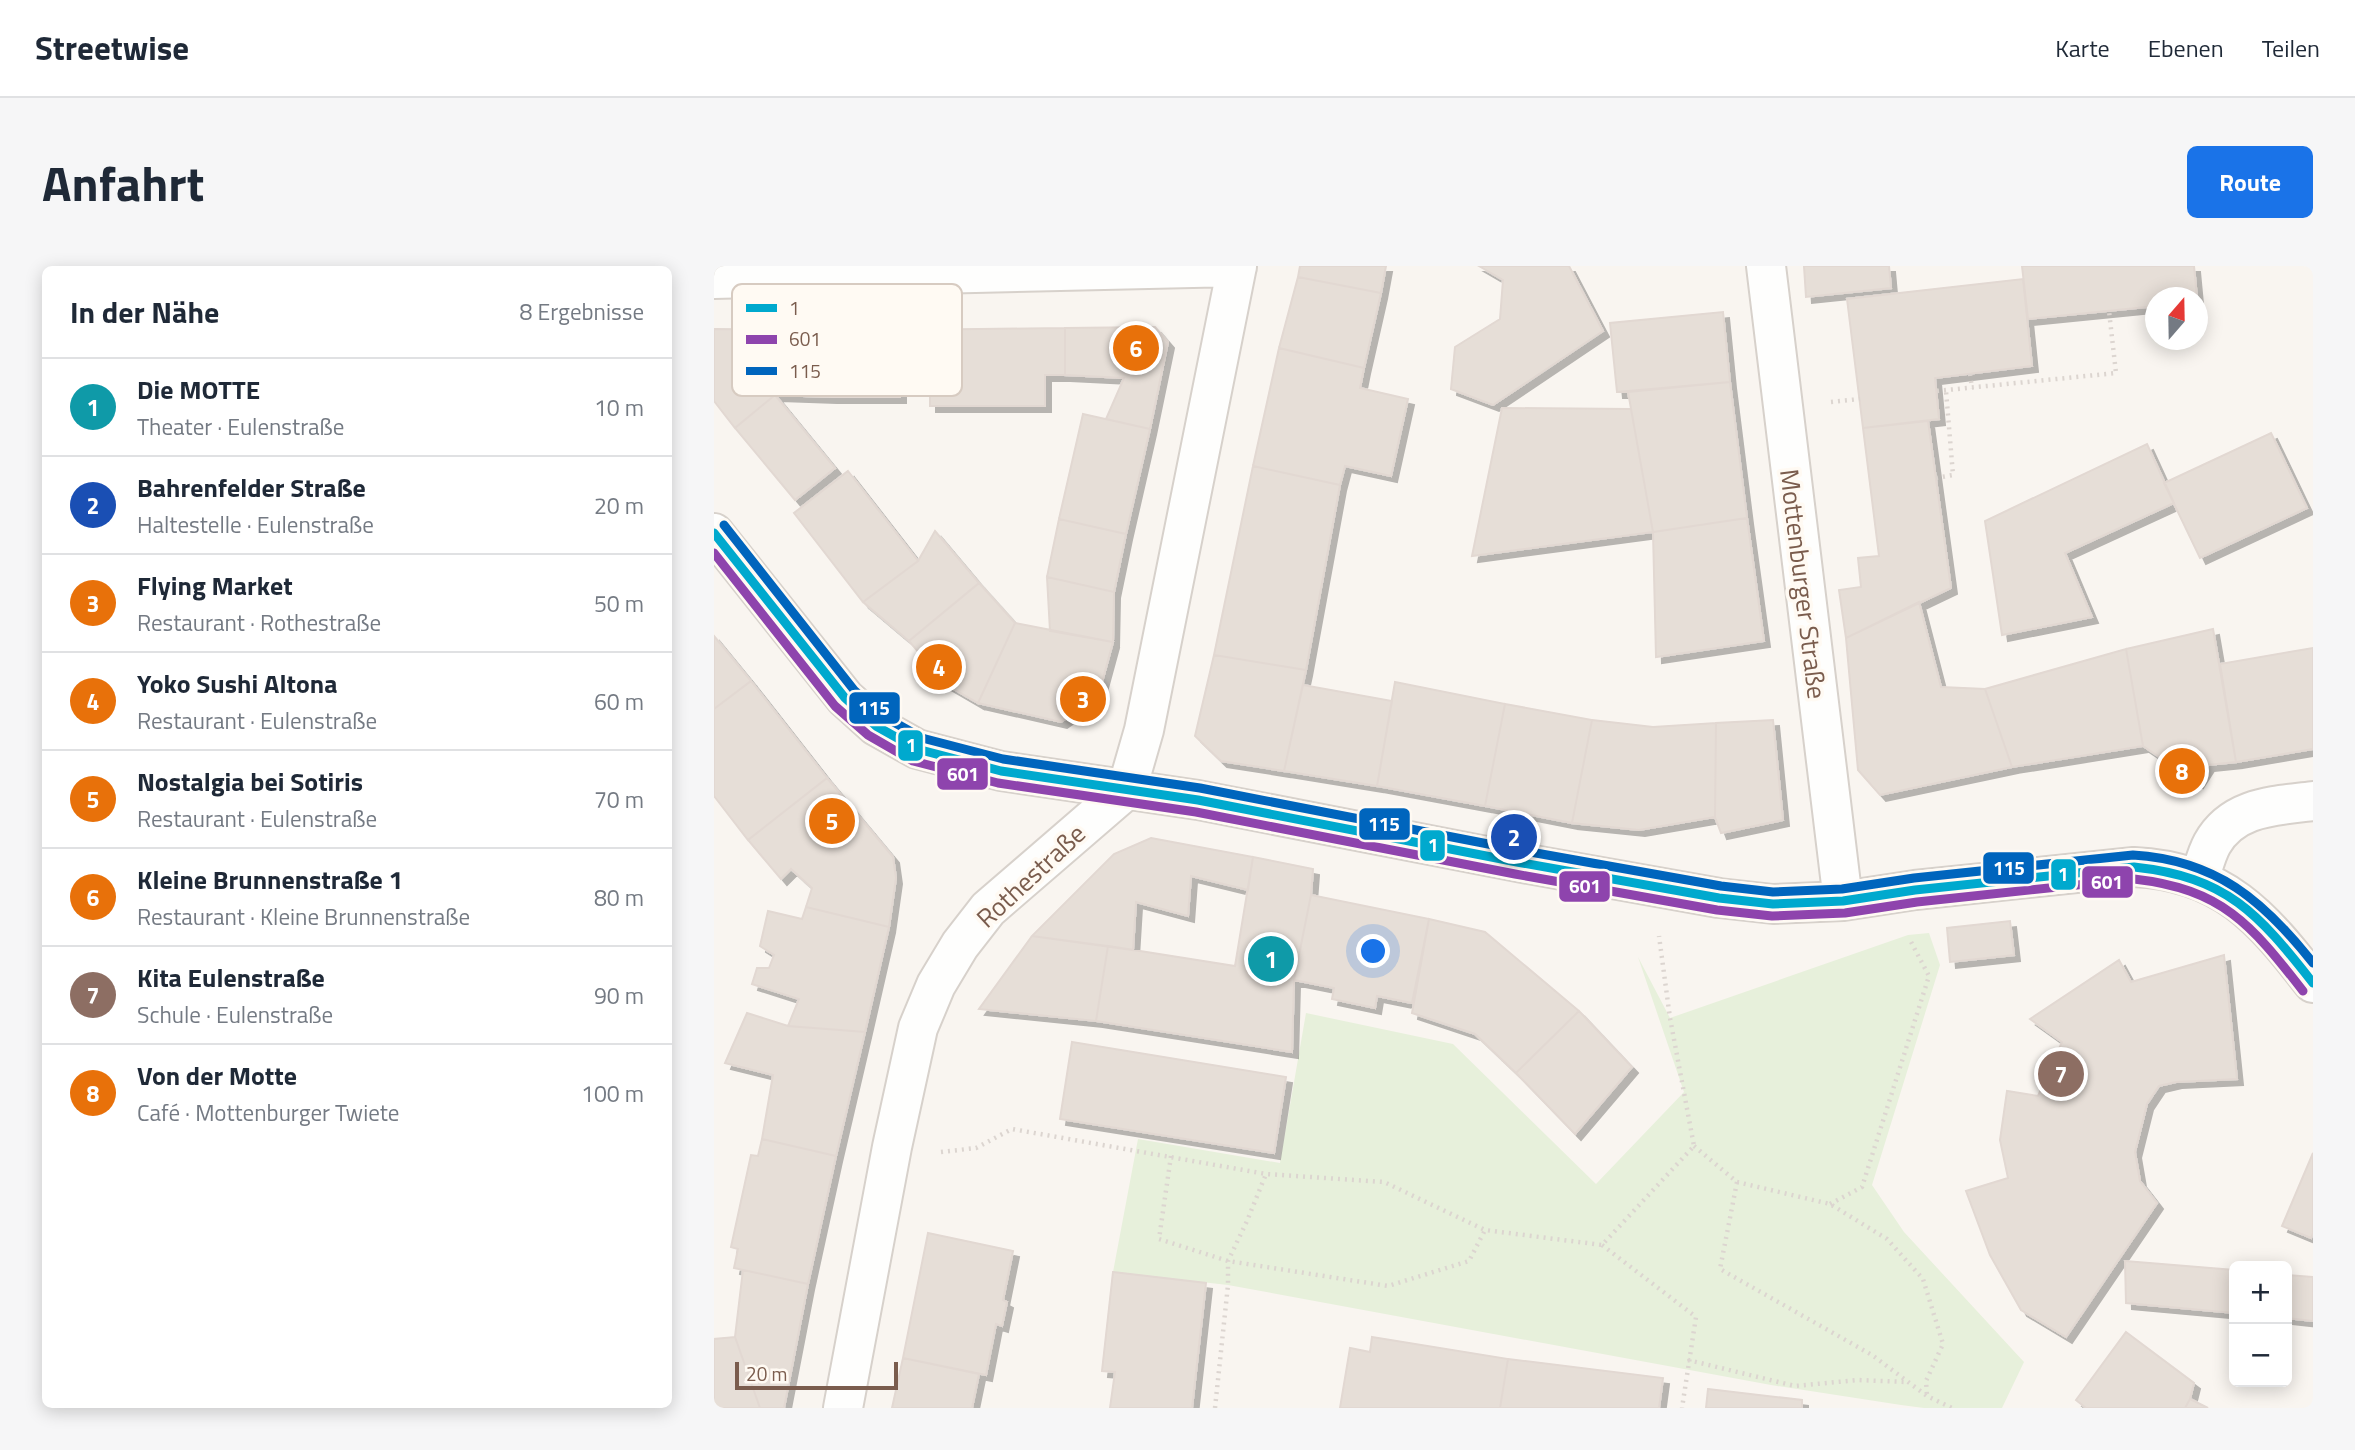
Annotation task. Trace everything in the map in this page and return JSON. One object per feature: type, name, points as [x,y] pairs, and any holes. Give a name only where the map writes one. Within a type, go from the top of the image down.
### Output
[{"type":"street","points":[[714,279],[1237,266],[1144,730],[1127,789]]},
{"type":"street","name":"Mottenburger Straße","points":[[1766,266],[1843,901]]},
{"type":"street","points":[[714,533],[845,698],[876,726],[917,749],[1001,771],[1198,800],[1652,887],[1773,904],[1843,901],[1916,890],[2134,867],[2160,868],[2199,880],[2236,899],[2262,921],[2313,983]]},
{"type":"street","name":"Rothestraße","points":[[843,1408],[892,1147],[918,1028],[936,985],[960,945],[988,909],[1127,789]]},
{"type":"street","points":[[2199,880],[2212,844],[2225,828],[2242,816],[2251,810],[2313,801]]},
{"type":"path","points":[[1937,391],[2116,373],[2109,310]]},
{"type":"path","points":[[1970,374],[1972,388]]},
{"type":"path","points":[[1936,478],[1953,475],[1946,391]]},
{"type":"path","points":[[1652,887],[1670,1018],[1694,1146],[1737,1182],[1830,1205],[1887,1239],[1923,1279],[1943,1344],[1926,1381],[1927,1396]]},
{"type":"path","points":[[1830,1205],[1862,1187],[1929,976],[1908,935],[1916,922],[1916,890]]},
{"type":"path","points":[[892,1147],[924,1154],[976,1147],[1012,1129],[1266,1174],[1384,1182],[1485,1230],[1602,1245],[1696,1317],[1682,1408]]},
{"type":"path","points":[[1602,1245],[1694,1146]]},
{"type":"path","points":[[1171,1156],[1159,1239],[1228,1261],[1388,1286],[1469,1261],[1485,1230]]},
{"type":"path","points":[[1215,1408],[1228,1285],[1228,1261],[1266,1174]]},
{"type":"path","points":[[1737,1182],[1720,1269],[1872,1355],[1927,1396],[1952,1408]]},
{"type":"path","points":[[1688,1360],[1795,1386],[1858,1380],[1907,1382]]},
{"type":"green space","points":[[1929,933],[1940,965],[1872,1185],[1904,1232],[2024,1362],[2002,1408],[1924,1408],[1901,1405],[1771,1385],[1228,1285],[1113,1272],[1138,1139],[1280,1163],[1306,1013],[1453,1044],[1596,1184],[1684,1092],[1638,957],[1670,1018],[1908,935]]},
{"type":"building","points":[[1300,266],[1386,266],[1381,293],[1298,277]]},
{"type":"building","points":[[1479,266],[1569,266],[1603,331],[1493,405],[1451,389],[1455,347],[1500,319],[1503,280]]},
{"type":"building","points":[[1804,266],[1889,266],[1891,288],[1806,297]]},
{"type":"building","points":[[2022,266],[2194,266],[2196,287],[2145,287],[2145,307],[2028,319]]},
{"type":"building","points":[[1298,277],[1381,293],[1364,368],[1279,348]]},
{"type":"building","points":[[2023,279],[2032,366],[1935,378],[1939,419],[1863,428],[1847,299]]},
{"type":"building","points":[[1723,312],[1730,382],[1617,392],[1610,323]]},
{"type":"building","points":[[1155,327],[1168,342],[1150,429],[1106,419],[1124,378],[1065,375],[1065,328]]},
{"type":"building","points":[[1065,328],[1065,375],[1045,375],[1045,406],[930,406],[930,396],[962,396],[962,329]]},
{"type":"building","points":[[714,329],[732,329],[732,396],[774,396],[735,428],[714,401]]},
{"type":"building","points":[[1279,348],[1364,368],[1360,388],[1408,399],[1391,476],[1345,466],[1340,485],[1253,466]]},
{"type":"building","points":[[1730,382],[1747,518],[1653,532],[1628,392]]},
{"type":"building","points":[[776,396],[835,468],[795,500],[735,428]]},
{"type":"building","points":[[830,396],[900,396],[900,397]]},
{"type":"building","points":[[1502,408],[1631,409],[1653,532],[1472,556]]},
{"type":"building","points":[[1083,414],[1150,429],[1126,534],[1059,519]]},
{"type":"building","points":[[1928,421],[1951,588],[1846,638],[1839,590],[1861,587],[1858,558],[1879,556],[1863,428]]},
{"type":"building","points":[[2271,433],[2307,508],[2200,558],[2164,483]]},
{"type":"building","points":[[2147,444],[2174,503],[2065,553],[2092,617],[2002,635],[1985,521]]},
{"type":"building","points":[[1253,466],[1340,485],[1306,670],[1214,655]]},
{"type":"building","points":[[848,471],[918,561],[863,602],[794,513]]},
{"type":"building","points":[[1747,518],[1764,641],[1656,657],[1653,532]]},
{"type":"building","points":[[1059,519],[1126,534],[1114,592],[1047,577]]},
{"type":"building","points":[[935,531],[979,583],[909,641],[863,602],[918,561]]},
{"type":"building","points":[[1047,577],[1114,592],[1113,642],[1050,631]]},
{"type":"building","points":[[979,583],[1015,623],[978,703],[945,684],[909,641]]},
{"type":"building","points":[[1919,602],[1941,687],[1985,689],[2012,767],[1880,795],[1858,770],[1846,638]]},
{"type":"building","points":[[1015,623],[1113,642],[1098,697],[1061,722],[978,703]]},
{"type":"building","points":[[2213,629],[2236,762],[2208,765],[2197,782],[2143,746],[2126,649]]},
{"type":"building","points":[[714,636],[751,681],[714,709]]},
{"type":"building","points":[[2313,648],[2313,749],[2236,762],[2220,664]]},
{"type":"building","points":[[2126,649],[2143,746],[2012,767],[1985,689]]},
{"type":"building","points":[[1214,655],[1306,670],[1284,771],[1221,761],[1195,736]]},
{"type":"building","points":[[751,681],[827,778],[748,840],[714,796],[714,709]]},
{"type":"building","points":[[1395,682],[1505,704],[1485,806],[1377,786]]},
{"type":"building","points":[[1303,685],[1392,701],[1377,786],[1284,771]]},
{"type":"building","points":[[1505,704],[1592,720],[1572,823],[1485,806]]},
{"type":"building","points":[[1592,720],[1653,727],[1716,723],[1715,817],[1639,830],[1572,823]]},
{"type":"building","points":[[1773,720],[1783,820],[1721,833],[1715,817],[1716,723]]},
{"type":"building","points":[[827,778],[893,857],[896,878],[889,927],[806,907],[812,888],[791,869],[781,879],[748,840]]},
{"type":"building","points":[[1151,838],[1253,857],[1248,890],[1191,876],[1188,916],[1136,902],[1133,950],[1032,936],[1114,854]]},
{"type":"building","points":[[1253,857],[1313,869],[1311,895],[1294,980],[1292,1052],[1096,1021],[1108,946],[1235,966]]},
{"type":"building","points":[[1311,895],[1429,919],[1412,1003],[1377,996],[1375,1008],[1332,999],[1334,988],[1294,980]]},
{"type":"building","points":[[806,907],[889,927],[865,1032],[788,1026],[799,999],[752,984],[757,968],[769,968],[774,955],[760,946],[768,911],[802,919]]},
{"type":"building","points":[[1429,919],[1485,932],[1579,1011],[1516,1073],[1475,1034],[1412,1013]]},
{"type":"building","points":[[2010,921],[2014,955],[1950,962],[1947,928]]},
{"type":"building","points":[[1032,936],[1108,946],[1096,1021],[979,1009]]},
{"type":"building","points":[[2224,955],[2237,1079],[2176,1082],[2159,1086],[2147,1104],[2135,1152],[2140,1181],[2157,1203],[2066,1337],[2021,1310],[1990,1255],[1966,1191],[2008,1178],[2000,1140],[2007,1091],[2038,1096],[2062,1042],[2030,1019],[2119,960],[2131,982]]},
{"type":"building","points":[[1579,1011],[1632,1067],[1575,1134],[1516,1073]]},
{"type":"building","points":[[747,1013],[788,1026],[865,1032],[836,1156],[762,1139],[773,1075],[725,1063]]},
{"type":"building","points":[[1072,1042],[1286,1077],[1274,1153],[1060,1119]]},
{"type":"building","points":[[762,1139],[836,1156],[808,1284],[734,1268],[738,1249],[731,1247],[751,1155],[758,1156]]},
{"type":"building","points":[[2313,1153],[2313,1233],[2311,1238],[2282,1226]]},
{"type":"building","points":[[928,1233],[1013,1251],[1003,1300],[1007,1302],[1002,1326],[996,1324],[986,1375],[903,1358]]},
{"type":"building","points":[[2125,1261],[2229,1270],[2229,1313],[2126,1303]]},
{"type":"building","points":[[743,1270],[808,1284],[784,1408],[760,1408],[735,1337]]},
{"type":"building","points":[[1113,1272],[1206,1283],[1192,1408],[1110,1408],[1115,1372],[1102,1371]]},
{"type":"building","points":[[2292,1275],[2313,1277],[2313,1321],[2292,1319]]},
{"type":"building","points":[[2126,1332],[2194,1383],[2185,1408],[2086,1408],[2076,1400]]},
{"type":"building","points":[[735,1337],[760,1408],[714,1408],[714,1339]]},
{"type":"building","points":[[1372,1337],[1508,1359],[1500,1408],[1340,1408],[1350,1348],[1370,1352]]},
{"type":"building","points":[[903,1358],[979,1374],[972,1408],[892,1408]]},
{"type":"building","points":[[1508,1359],[1663,1378],[1659,1408],[1500,1408]]},
{"type":"building","points":[[1708,1389],[1802,1400],[1802,1408],[1706,1408]]},
{"type":"building","points":[[2190,1399],[2208,1408],[2185,1408]]},
{"type":"transit line","name":"115","points":[[724,525],[854,690],[883,716],[922,738],[1003,759],[1200,788],[1519,850],[1721,886],[1773,892],[1842,889],[1914,878],[2133,855],[2163,858],[2189,865],[2235,887],[2275,920],[2313,963]]},
{"type":"transit line","name":"1","points":[[714,533],[845,698],[876,726],[917,749],[1001,771],[1198,800],[1517,862],[1719,898],[1773,904],[1843,901],[1915,890],[2134,867],[2166,872],[2193,880],[2238,902],[2275,937],[2313,983]]},
{"type":"transit line","name":"601","points":[[714,553],[835,706],[868,735],[913,761],[998,783],[1196,812],[1515,874],[1717,910],[1772,916],[1845,913],[1917,902],[2134,879],[2190,891],[2232,914],[2267,947],[2303,991]]},
{"type":"place","name":"Kleine Brunnenstraße 1","points":[[1136,348]]},
{"type":"place","name":"Yoko Sushi Altona","points":[[939,667]]},
{"type":"place","name":"Flying Market","points":[[1083,699]]},
{"type":"place","name":"Von der Motte","points":[[2182,771]]},
{"type":"place","name":"Nostalgia bei Sotiris","points":[[832,821]]},
{"type":"place","name":"Bahrenfelder Straße","points":[[1514,837]]},
{"type":"place","name":"Die MOTTE","points":[[1271,959]]},
{"type":"place","name":"Kita Eulenstraße","points":[[2061,1074]]}]
